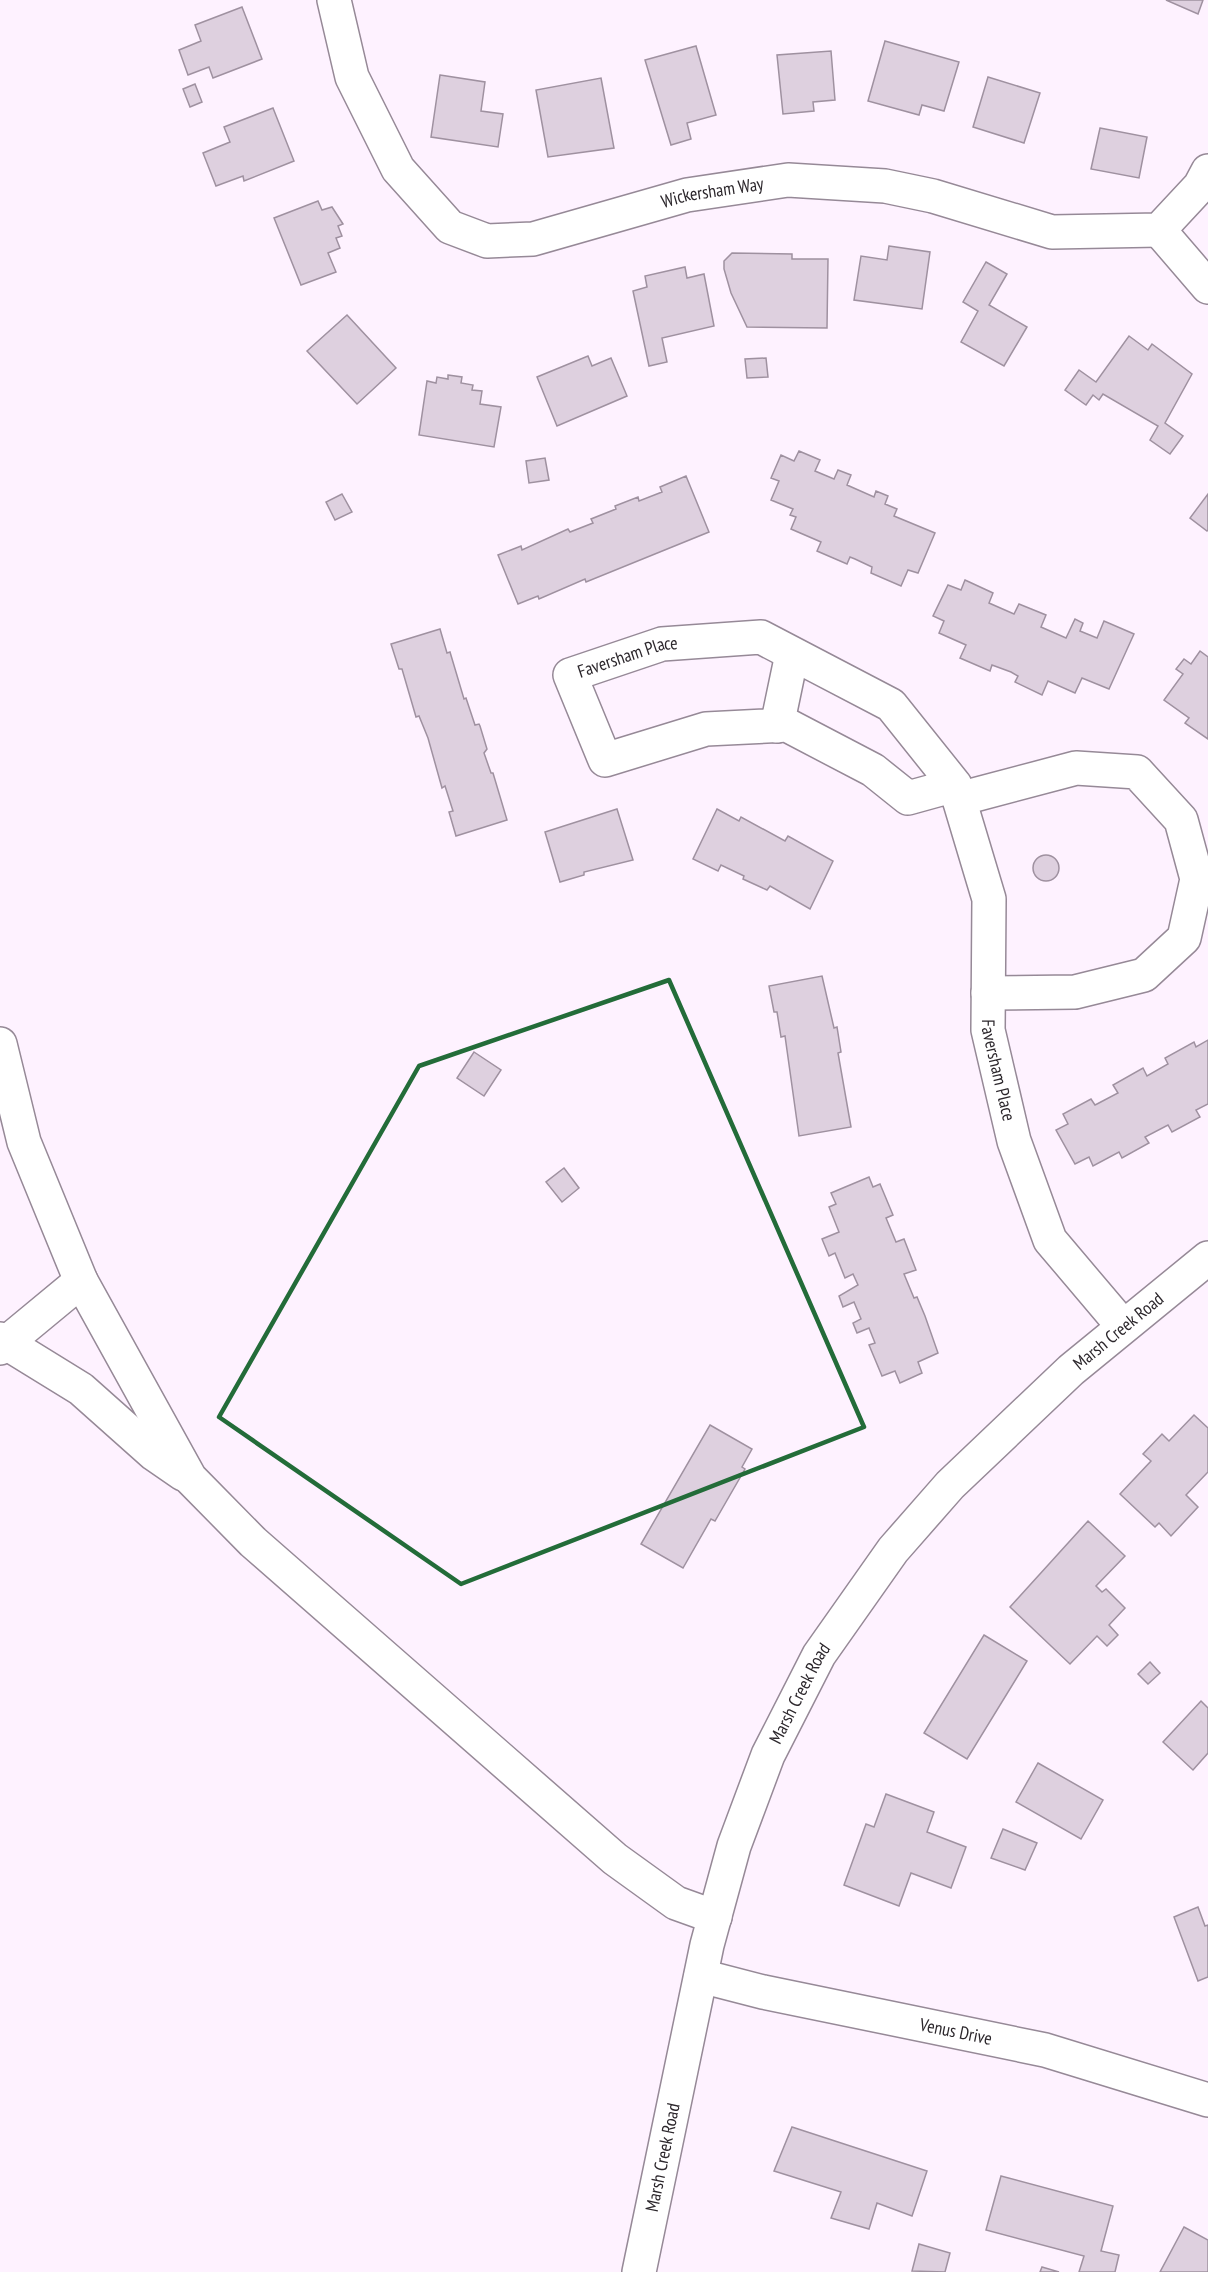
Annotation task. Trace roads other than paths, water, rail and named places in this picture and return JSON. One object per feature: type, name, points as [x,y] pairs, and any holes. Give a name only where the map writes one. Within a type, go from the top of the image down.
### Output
[{"type":"street","name":"Wickersham Way","points":[[334,0],[352,77],[398,169],[450,227],[487,241],[533,239],[687,195],[788,180],[885,186],[933,195],[1052,232],[1159,230]]},
{"type":"street","points":[[1208,171],[1200,186],[1159,230],[1208,287]]},
{"type":"street","name":"Faversham Place","points":[[957,792],[908,798],[873,770],[787,725],[706,729],[605,760],[570,675],[662,644],[761,637],[891,705],[957,792],[989,899],[988,1030],[1014,1141],[1050,1240],[1122,1326]]},
{"type":"street","points":[[777,726],[792,654]]},
{"type":"street","points":[[957,792],[1076,768],[1137,772],[1181,820],[1197,879],[1184,938],[1144,975],[1075,992],[988,993]]},
{"type":"street","points":[[0,1044],[24,1143],[81,1281],[190,1478]]},
{"type":"street","name":"Marsh Creek Road","points":[[639,2272],[701,1976],[734,1846],[768,1755],[825,1646],[893,1550],[950,1485],[1002,1432],[1122,1326],[1208,1258]]},
{"type":"street","points":[[81,1281],[2,1343],[81,1389],[154,1454],[190,1478],[253,1542],[615,1859],[676,1903],[715,1917]]},
{"type":"street","name":"Venus Drive","points":[[701,1976],[763,1992],[1045,2050],[1208,2100]]}]
